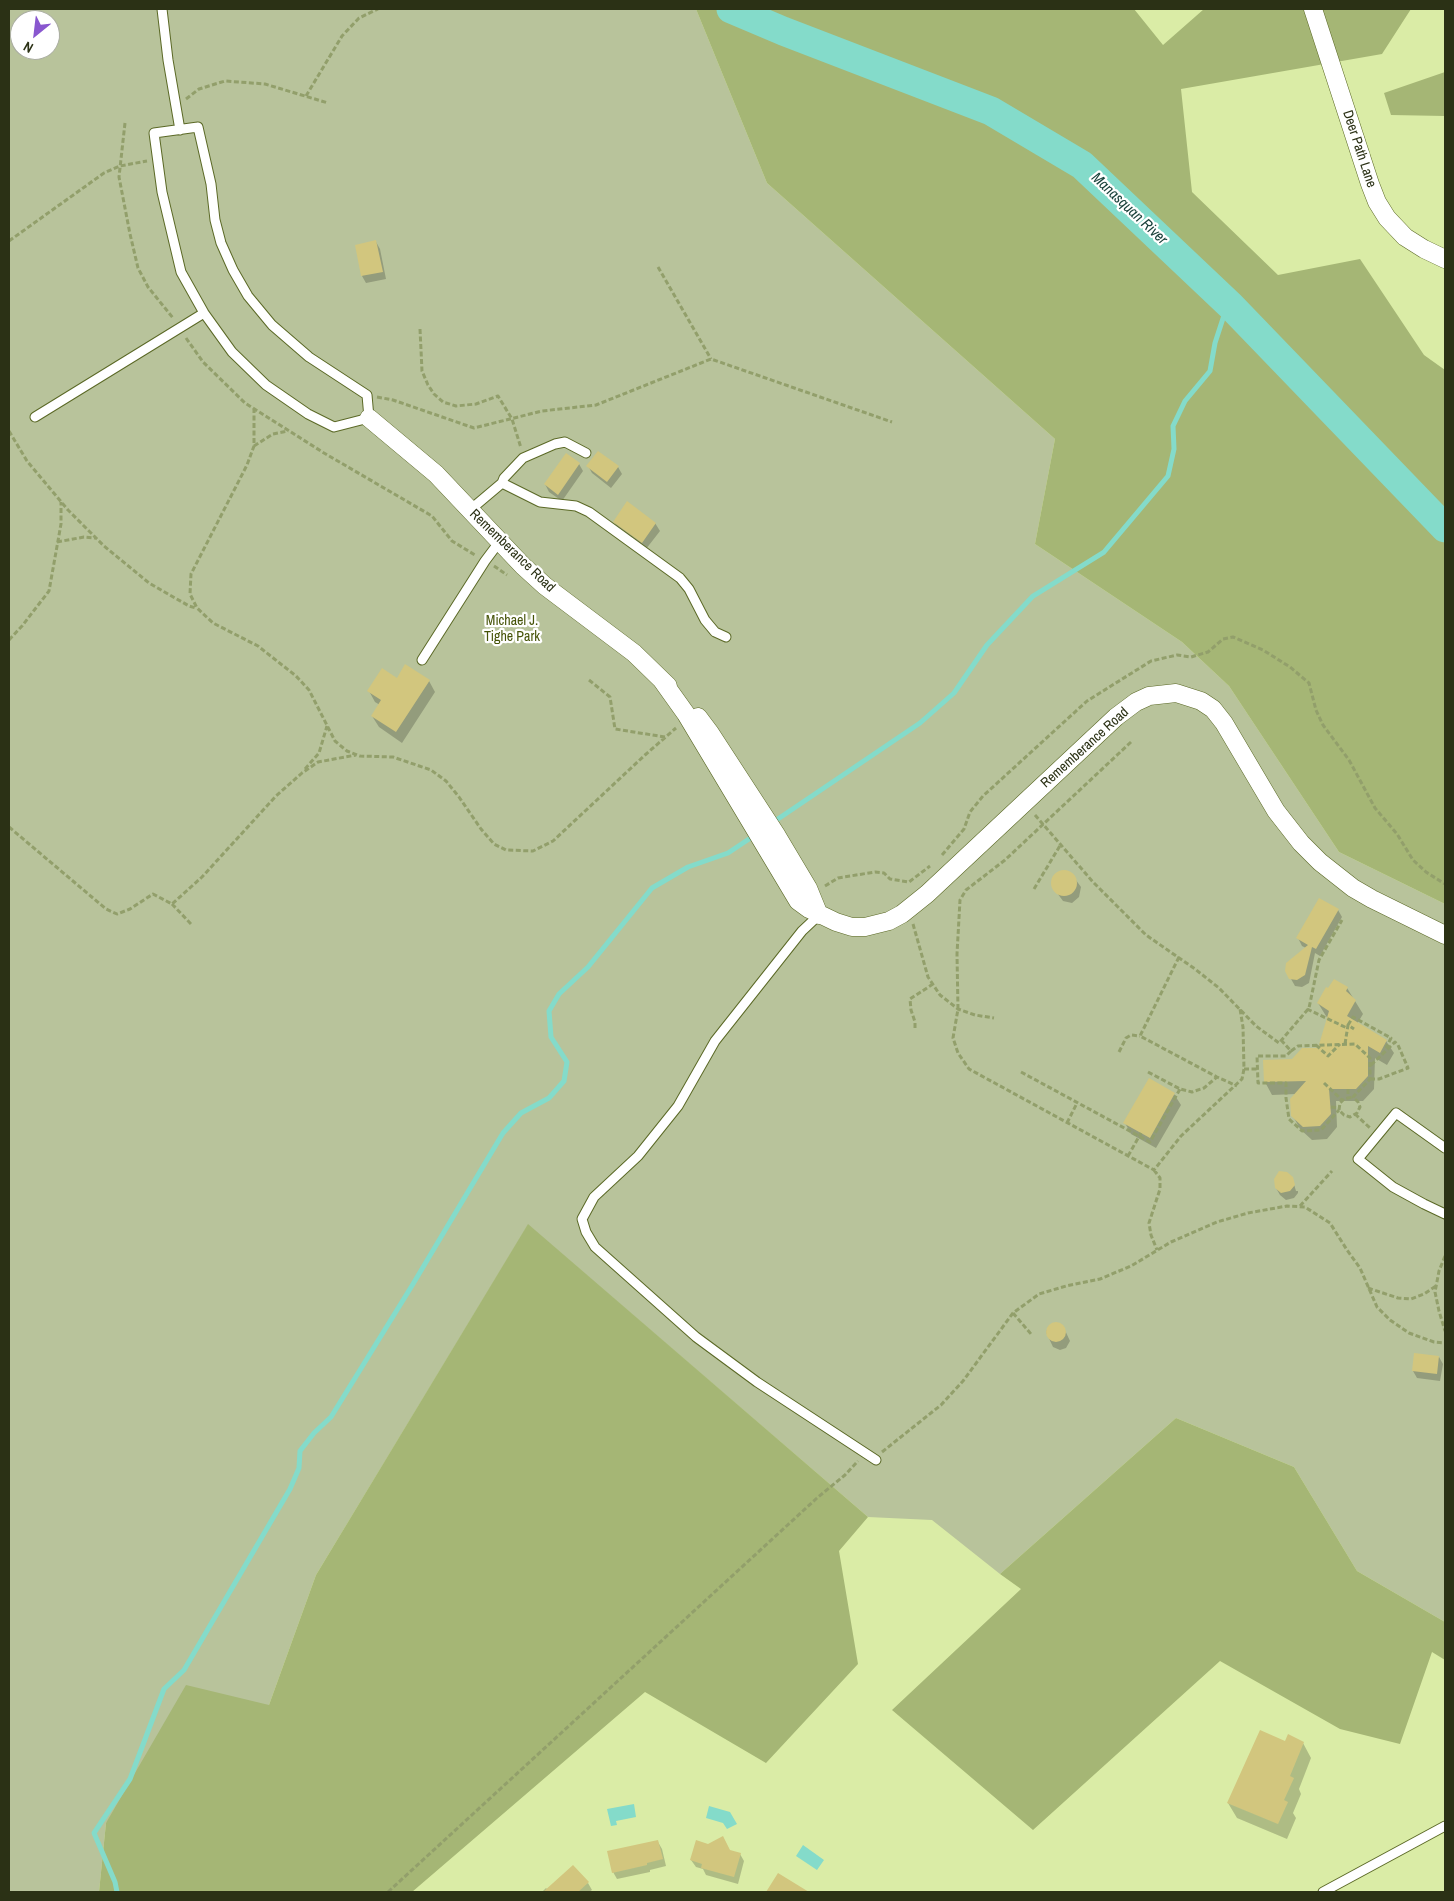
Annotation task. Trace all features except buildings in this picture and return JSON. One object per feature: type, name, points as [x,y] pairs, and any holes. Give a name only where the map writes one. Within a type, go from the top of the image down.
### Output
[{"type":"street","name":"Deer Path Lane","points":[[1313,9],[1377,202],[1387,218],[1405,236],[1424,249],[1445,258]]},
{"type":"street","name":"Rememberance Road","points":[[369,418],[436,474],[545,586],[634,653],[661,679],[756,818],[769,840],[798,901],[819,915],[852,927],[865,927],[889,921],[909,909],[1116,717],[1136,702],[1149,696],[1161,693],[1176,693],[1201,701],[1213,709],[1224,723],[1276,811],[1301,843],[1320,862],[1353,888],[1445,935]]},
{"type":"street","name":"Rememberance Road","points":[[769,840],[811,894],[819,915]]},
{"type":"lane","points":[[162,9],[168,60],[180,130]]},
{"type":"lane","points":[[198,128],[211,184],[215,220],[221,243],[248,296],[272,325],[309,357],[367,395],[369,418],[334,427],[308,414],[266,385],[232,352],[204,313],[181,272],[162,192],[154,133],[180,130],[198,128]]},
{"type":"lane","points":[[35,417],[181,329],[204,313]]},
{"type":"lane","points":[[470,510],[502,484],[504,478],[523,458],[554,444],[565,442],[586,453]]},
{"type":"lane","points":[[502,484],[540,502],[576,506],[589,512],[680,578],[689,589],[705,620],[715,632],[726,637]]},
{"type":"lane","points":[[422,660],[485,561],[500,541]]},
{"type":"lane","points":[[819,915],[802,931],[715,1041],[678,1106],[638,1156],[594,1197],[582,1219],[586,1232],[595,1247],[696,1337],[757,1382],[876,1460]]},
{"type":"lane","points":[[1445,1148],[1396,1113],[1358,1159],[1393,1187],[1445,1214]]},
{"type":"lane","points":[[1323,1892],[1445,1826]]},
{"type":"path","points":[[306,96],[342,36],[359,18],[378,9]]},
{"type":"path","points":[[176,108],[199,89],[225,81],[265,84],[328,103]]},
{"type":"path","points":[[125,122],[119,178],[123,205],[138,268],[148,287],[209,368],[226,386],[254,408],[289,431],[432,516],[452,541],[509,577]]},
{"type":"path","points":[[9,241],[104,173],[120,166],[158,158]]},
{"type":"path","points":[[658,267],[711,359],[892,422]]},
{"type":"path","points":[[420,329],[422,371],[428,386],[434,394],[443,402],[456,406],[476,404],[498,396],[512,419],[523,458]]},
{"type":"path","points":[[367,395],[393,400],[474,428],[542,411],[596,405],[711,359]]},
{"type":"path","points":[[254,408],[254,446],[247,465],[191,574],[190,594],[197,608],[213,623],[258,646],[296,676],[309,690],[335,741],[346,752],[358,755],[393,757],[431,770],[446,781],[460,797],[481,830],[494,844],[506,850],[533,851],[553,841],[678,727],[672,720]]},
{"type":"path","points":[[9,431],[27,461],[61,502],[96,538],[149,582],[188,606],[197,608]]},
{"type":"path","points":[[254,446],[273,434],[289,431]]},
{"type":"path","points":[[9,640],[49,591],[61,524],[61,502]]},
{"type":"path","points":[[57,542],[84,537],[96,538]]},
{"type":"path","points":[[938,859],[964,829],[970,812],[983,796],[1086,701],[1151,661],[1177,655],[1190,657],[1208,652],[1223,639],[1233,637],[1264,650],[1290,667],[1309,683],[1316,710],[1323,724],[1350,760],[1376,808],[1397,834],[1414,860],[1426,872],[1445,884]]},
{"type":"path","points":[[589,680],[610,697],[615,729],[666,737]]},
{"type":"path","points":[[302,773],[319,753],[327,725]]},
{"type":"path","points":[[1131,742],[1005,860],[966,890],[960,900],[957,954],[958,1008],[953,1038],[958,1053],[969,1069],[1154,1170],[1160,1178],[1160,1189],[1149,1223],[1151,1236],[1157,1250]]},
{"type":"path","points":[[172,904],[202,876],[276,796],[302,773],[318,762],[358,755]]},
{"type":"path","points":[[1025,803],[1120,911],[1146,935],[1179,957],[1219,988],[1256,1026],[1279,1043],[1307,1009],[1314,990],[1319,960],[1342,920]]},
{"type":"path","points":[[9,827],[106,910],[117,914],[130,909],[153,894],[172,904],[191,924]]},
{"type":"path","points":[[1034,889],[1061,844]]},
{"type":"path","points":[[811,894],[838,878],[862,873],[884,873],[890,879],[909,882],[932,864]]},
{"type":"path","points":[[909,909],[928,977],[940,995],[958,1008],[975,1015],[994,1018]]},
{"type":"path","points":[[1140,1036],[1179,957]]},
{"type":"path","points":[[915,1028],[915,1022],[910,1010],[910,999],[933,984]]},
{"type":"path","points":[[1154,1170],[1181,1136],[1237,1086],[1242,1079],[1244,1069],[1243,1027],[1240,1009]]},
{"type":"path","points":[[1307,1009],[1354,1029]]},
{"type":"path","points":[[1316,1045],[1328,1056],[1342,1044],[1353,1016],[1374,1030],[1391,1038],[1370,1066]]},
{"type":"path","points":[[1119,1052],[1126,1038],[1131,1035],[1140,1036],[1237,1086]]},
{"type":"path","points":[[1281,1040],[1291,1051]]},
{"type":"path","points":[[1370,1079],[1378,1079],[1408,1068],[1396,1040],[1385,1048]]},
{"type":"path","points":[[1330,1108],[1339,1109],[1344,1115],[1350,1117],[1360,1107],[1353,1097],[1348,1097],[1343,1101],[1339,1109],[1321,1130],[1302,1131],[1288,1119],[1286,1083],[1258,1083],[1257,1056],[1286,1056],[1298,1046],[1355,1044],[1370,1058],[1370,1079],[1353,1097]]},
{"type":"path","points":[[1362,1050],[1365,1045]]},
{"type":"path","points":[[1244,1069],[1258,1069]]},
{"type":"path","points":[[1021,1072],[1150,1142],[1180,1089]]},
{"type":"path","points":[[1148,1072],[1180,1089],[1192,1092],[1204,1088],[1217,1077]]},
{"type":"path","points":[[1324,1083],[1343,1101]]},
{"type":"path","points":[[1348,1089],[1348,1097]]},
{"type":"path","points":[[1067,1123],[1077,1103]]},
{"type":"path","points":[[1355,1114],[1370,1128]]},
{"type":"path","points":[[1128,1156],[1140,1135]]},
{"type":"path","points":[[1299,1206],[1332,1171]]},
{"type":"path","points":[[388,1892],[817,1498],[845,1475],[859,1460],[876,1460],[884,1450],[940,1405],[963,1381],[1012,1313],[1039,1294],[1100,1279],[1131,1266],[1157,1250],[1217,1222],[1248,1212],[1299,1206],[1306,1207],[1330,1223],[1360,1268],[1377,1307],[1390,1320],[1409,1333],[1434,1342],[1445,1343]]},
{"type":"path","points":[[1445,1256],[1439,1271],[1435,1292],[1438,1312],[1445,1331]]},
{"type":"path","points":[[1368,1288],[1398,1298],[1411,1299],[1424,1294],[1436,1286]]},
{"type":"path","points":[[1012,1313],[1031,1334]]},
{"type":"green space","name":"Michael J. Tighe Park","points":[[9,9],[696,9],[767,183],[1055,439],[1035,544],[1182,642],[1229,686],[1339,852],[1445,904],[1445,1622],[1357,1571],[1294,1467],[1176,1418],[1000,1574],[932,1520],[868,1517],[528,1225],[316,1575],[269,1705],[106,1823],[99,1892],[9,1892]]},
{"type":"green space","points":[[696,9],[1134,9],[1163,45],[1204,9],[1411,9],[1382,54],[1181,89],[1192,192],[1278,275],[1360,259],[1424,355],[1445,370],[1445,904],[1339,852],[1229,686],[1182,642],[1035,544],[1055,439],[767,183]]},
{"type":"green space","points":[[1445,72],[1445,116],[1391,115],[1384,93]]},
{"type":"green space","points":[[528,1224],[868,1517],[839,1551],[858,1664],[766,1763],[645,1692],[412,1892],[99,1892],[106,1823],[186,1685],[269,1705],[316,1575]]},
{"type":"green space","points":[[1176,1418],[1294,1467],[1357,1571],[1445,1622],[1445,1660],[1432,1652],[1400,1744],[1340,1729],[1220,1661],[1033,1830],[892,1710],[1021,1589],[1000,1574]]},
{"type":"water","points":[[634,1804],[636,1817],[616,1821],[617,1825],[611,1826],[607,1809]]},
{"type":"water","points":[[709,1806],[730,1812],[737,1824],[727,1829],[723,1823],[706,1818]]},
{"type":"water","points":[[803,1845],[824,1860],[817,1870],[796,1856]]},
{"type":"waterway","name":"Manasquan River","points":[[731,9],[991,111],[1082,165],[1231,306],[1445,528]]},
{"type":"waterway","points":[[772,823],[920,723],[954,693],[987,645],[1033,596],[1104,552],[1168,476],[1174,449],[1173,426],[1185,401],[1210,371],[1215,343],[1228,303]]},
{"type":"waterway","points":[[117,1892],[115,1882],[94,1833],[130,1779],[164,1689],[184,1670],[290,1489],[299,1468],[300,1451],[314,1433],[331,1417],[503,1133],[521,1113],[549,1098],[564,1081],[567,1062],[551,1037],[549,1011],[559,994],[588,967],[652,888],[688,867],[728,853],[755,835]]}]
